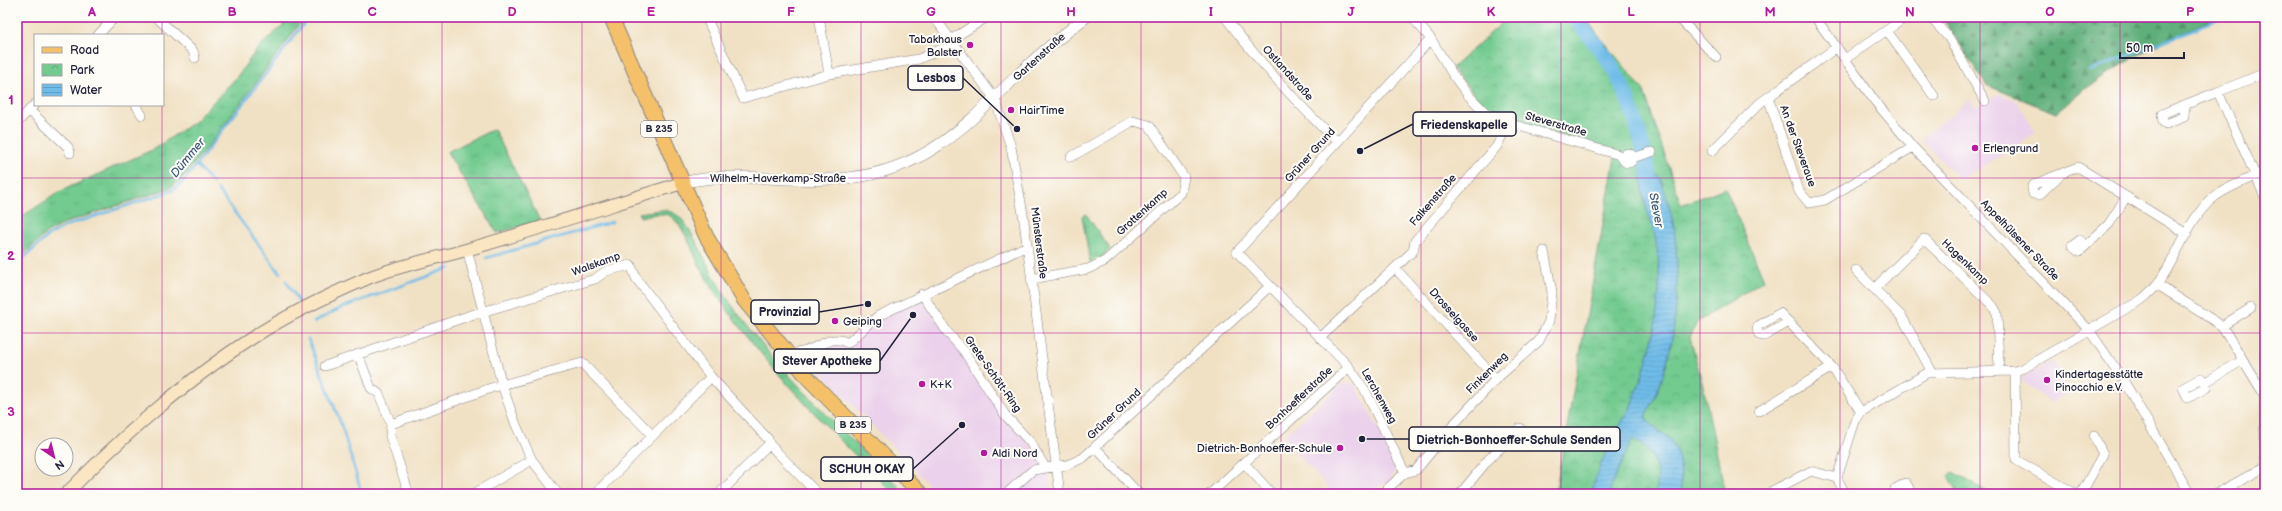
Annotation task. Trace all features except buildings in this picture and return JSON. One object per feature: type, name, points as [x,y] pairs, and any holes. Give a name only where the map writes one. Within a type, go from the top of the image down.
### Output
[{"type":"main road","name":"B 235","points":[[611,17],[682,183],[725,271],[744,300],[787,354],[821,392],[921,494]]},
{"type":"main road","points":[[66,494],[91,468],[134,430],[204,373],[252,338],[289,316],[370,278],[400,267],[467,250],[682,183]]},
{"type":"street","points":[[99,34],[115,17]]},
{"type":"street","points":[[156,17],[193,51],[195,58]]},
{"type":"street","points":[[706,17],[743,98],[829,74],[919,60],[953,41],[987,17]]},
{"type":"street","points":[[819,17],[829,74]]},
{"type":"street","name":"Münsterstraße","points":[[934,17],[994,99],[1013,159],[1023,214],[1060,494]]},
{"type":"street","name":"Gartenstraße","points":[[994,99],[1044,51],[1086,17]]},
{"type":"street","name":"Ostlandstraße","points":[[1225,17],[1248,47],[1295,101],[1337,142]]},
{"type":"street","name":"Steverstraße","points":[[1412,17],[1431,39],[1452,74],[1468,95],[1486,113],[1508,123],[1623,156],[1628,153],[1633,158],[1652,152]]},
{"type":"street","points":[[1678,17],[1716,57]]},
{"type":"street","name":"Appelhülsener Straße","points":[[1815,17],[1874,100],[1913,147],[2089,330],[2122,378],[2190,494]]},
{"type":"street","points":[[1845,59],[1906,17]]},
{"type":"street","points":[[1930,17],[1949,38],[1985,101]]},
{"type":"street","points":[[1887,31],[1934,96]]},
{"type":"street","name":"Grüner Grund","points":[[1320,338],[1237,252],[1431,39]]},
{"type":"street","name":"An der Steveraue","points":[[1712,151],[1768,97],[1837,47]]},
{"type":"street","points":[[2185,105],[2265,73]]},
{"type":"street","points":[[2218,92],[2265,197]]},
{"type":"street","name":"An der Steveraue","points":[[1768,97],[1799,191],[1810,203],[1825,200],[1913,147]]},
{"type":"street","name":"Wilhelm-Haverkamp-Straße","points":[[682,183],[709,177],[822,179],[848,178],[881,172],[915,160],[941,145],[994,99]]},
{"type":"street","points":[[137,106],[142,114]]},
{"type":"street","points":[[17,123],[32,107],[68,147],[70,153]]},
{"type":"street","name":"Grottenkamp","points":[[1031,279],[1088,269],[1105,261],[1181,193],[1184,177],[1149,125],[1133,121],[1071,157]]},
{"type":"street","name":"Falkenstraße","points":[[1320,338],[1413,251],[1414,241],[1497,146],[1508,123]]},
{"type":"street","points":[[2061,174],[2078,167],[2187,234]]},
{"type":"street","points":[[1845,494],[1838,478],[1855,421],[1861,412],[1923,375],[1932,372],[2015,371],[2024,368],[2141,300],[2158,285],[2187,234],[2212,199],[2265,172]]},
{"type":"street","points":[[2086,246],[2109,224],[2126,197]]},
{"type":"street","name":"Hagenkamp","points":[[1874,289],[1924,239],[1993,306],[1997,313],[1999,371]]},
{"type":"street","points":[[787,354],[804,352],[831,340],[840,338],[848,342],[878,316],[922,294],[1027,246]]},
{"type":"street","points":[[467,250],[502,385],[532,460],[558,494]]},
{"type":"street","name":"Finkenweg","points":[[1388,488],[1405,473],[1416,470],[1496,379],[1539,341],[1549,321],[1552,292],[1544,251]]},
{"type":"street","name":"Walskamp","points":[[325,366],[471,315],[483,313],[595,278],[606,272],[631,265],[636,278],[711,378],[768,439],[769,444],[818,494]]},
{"type":"street","name":"Drosselgasse","points":[[1394,268],[1496,379]]},
{"type":"street","points":[[1856,270],[1902,317],[1932,372]]},
{"type":"street","points":[[2158,285],[2222,326],[2264,394],[2265,467],[2216,494]]},
{"type":"street","name":"Grüner Grund","points":[[1056,467],[1075,463],[1095,447],[1270,286]]},
{"type":"street","name":"Grete-Schött-Ring","points":[[922,294],[948,333],[964,351],[1005,415],[1030,442],[1045,467]]},
{"type":"street","points":[[2222,326],[2251,308]]},
{"type":"street","points":[[1789,322],[1832,367],[1861,412]]},
{"type":"street","name":"Lerchenweg","points":[[1320,338],[1350,367],[1364,390],[1405,473]]},
{"type":"street","points":[[358,354],[371,388],[379,394],[391,424],[390,436],[409,494]]},
{"type":"street","points":[[2204,383],[2243,360]]},
{"type":"street","points":[[391,424],[502,385],[582,363],[653,436]]},
{"type":"street","name":"Bonhoefferstraße","points":[[1210,494],[1350,367]]},
{"type":"street","points":[[1759,411],[1832,367]]},
{"type":"street","points":[[2015,371],[2016,460],[2076,494]]},
{"type":"street","points":[[595,494],[711,378]]},
{"type":"street","points":[[1460,494],[1488,460],[1520,428]]},
{"type":"street","points":[[2081,494],[2104,454],[2094,436]]},
{"type":"street","points":[[719,494],[769,444]]},
{"type":"street","points":[[1095,447],[1139,494]]},
{"type":"street","points":[[473,494],[532,460]]},
{"type":"street","points":[[1244,464],[1272,494]]},
{"type":"street","points":[[1006,494],[1034,470],[1045,467],[1056,467]]},
{"type":"street","points":[[1772,491],[1812,471],[1838,478]]},
{"type":"street","points":[[1898,494],[1895,489],[1906,483],[1912,494]]},
{"type":"shaded area","points":[[1998,94],[2017,101],[2035,133],[2019,145],[1960,180],[1921,139],[1970,99],[1976,108]]},
{"type":"shaded area","points":[[920,297],[1049,469],[1051,494],[938,494],[800,350],[824,341],[848,343],[879,317]]},
{"type":"shaded area","points":[[2053,361],[2070,392],[2050,403],[2020,379]]},
{"type":"shaded area","name":"Dietrich-Bonhoeffer-Schule","points":[[1342,383],[1355,384],[1394,458],[1395,472],[1389,482],[1361,494],[1334,494],[1282,438]]},
{"type":"green space","points":[[292,17],[305,17],[213,140],[181,179],[170,188],[65,223],[47,233],[17,260],[17,221],[21,217],[61,191],[154,149],[194,122],[236,78],[258,48]]},
{"type":"green space","points":[[1504,17],[1584,17],[1644,91],[1681,205],[1725,188],[1764,280],[1697,322],[1690,337],[1704,390],[1725,494],[1555,494],[1616,152],[1512,120],[1486,108],[1452,68],[1506,19]]},
{"type":"green space","points":[[1942,17],[2219,17],[2175,36],[2133,58],[2094,83],[2056,113],[1986,85]]},
{"type":"green space","points":[[494,129],[540,221],[497,233],[447,152]]},
{"type":"green space","points":[[661,210],[674,213],[684,222],[721,289],[762,344],[808,396],[906,494],[894,494],[811,410],[772,366],[726,309],[710,285],[686,236],[677,222],[669,215],[665,214],[640,217],[639,213]]},
{"type":"green space","points":[[1086,214],[1110,249],[1102,257],[1090,262],[1082,216]]},
{"type":"green space","points":[[1953,472],[1991,494],[1959,494],[1949,476]]},
{"type":"water","points":[[1652,163],[1656,174],[1661,179],[1673,222],[1677,259],[1677,282],[1674,329],[1669,352],[1663,375],[1645,417],[1670,440],[1677,452],[1680,466],[1681,494],[1655,494],[1657,487],[1657,470],[1654,462],[1646,448],[1640,443],[1632,440],[1609,494],[1591,494],[1606,453],[1629,410],[1646,363],[1656,322],[1659,279],[1658,258],[1654,231],[1643,196],[1640,166]]},
{"type":"waterway","name":"Dümmer","points":[[17,264],[48,236],[66,226],[171,191],[184,181],[309,17]]},
{"type":"waterway","name":"Stever","points":[[1574,17],[1605,56],[1621,85],[1639,133],[1651,183]]},
{"type":"waterway","points":[[2089,71],[2224,17]]},
{"type":"waterway","points":[[196,165],[213,183]]},
{"type":"waterway","points":[[217,189],[280,273]]},
{"type":"waterway","points":[[486,258],[612,222]]},
{"type":"waterway","points":[[314,322],[341,308],[450,268]]},
{"type":"waterway","points":[[286,281],[299,302]]},
{"type":"waterway","points":[[308,339],[341,424],[362,494]]},
{"type":"place","name":"Tabakhaus Balster","points":[[970,45]]},
{"type":"place","name":"HairTime","points":[[1011,110]]},
{"type":"place","name":"Lesbos","points":[[1017,129]]},
{"type":"place","name":"Erlengrund","points":[[1975,148]]},
{"type":"place","name":"Friedenskapelle","points":[[1360,151]]},
{"type":"place","name":"Provinzial","points":[[868,304]]},
{"type":"place","name":"Stever Apotheke","points":[[913,315]]},
{"type":"place","name":"Geiping","points":[[835,321]]},
{"type":"place","name":"Kindertagesstätte Pinocchio e.V.","points":[[2047,380]]},
{"type":"place","name":"K+K","points":[[922,384]]},
{"type":"place","name":"SCHUH OKAY","points":[[962,425]]},
{"type":"place","name":"Dietrich-Bonhoeffer-Schule Senden","points":[[1362,439]]},
{"type":"place","name":"Dietrich-Bonhoeffer-Schule","points":[[1340,448]]},
{"type":"place","name":"Aldi Nord","points":[[984,453]]}]
